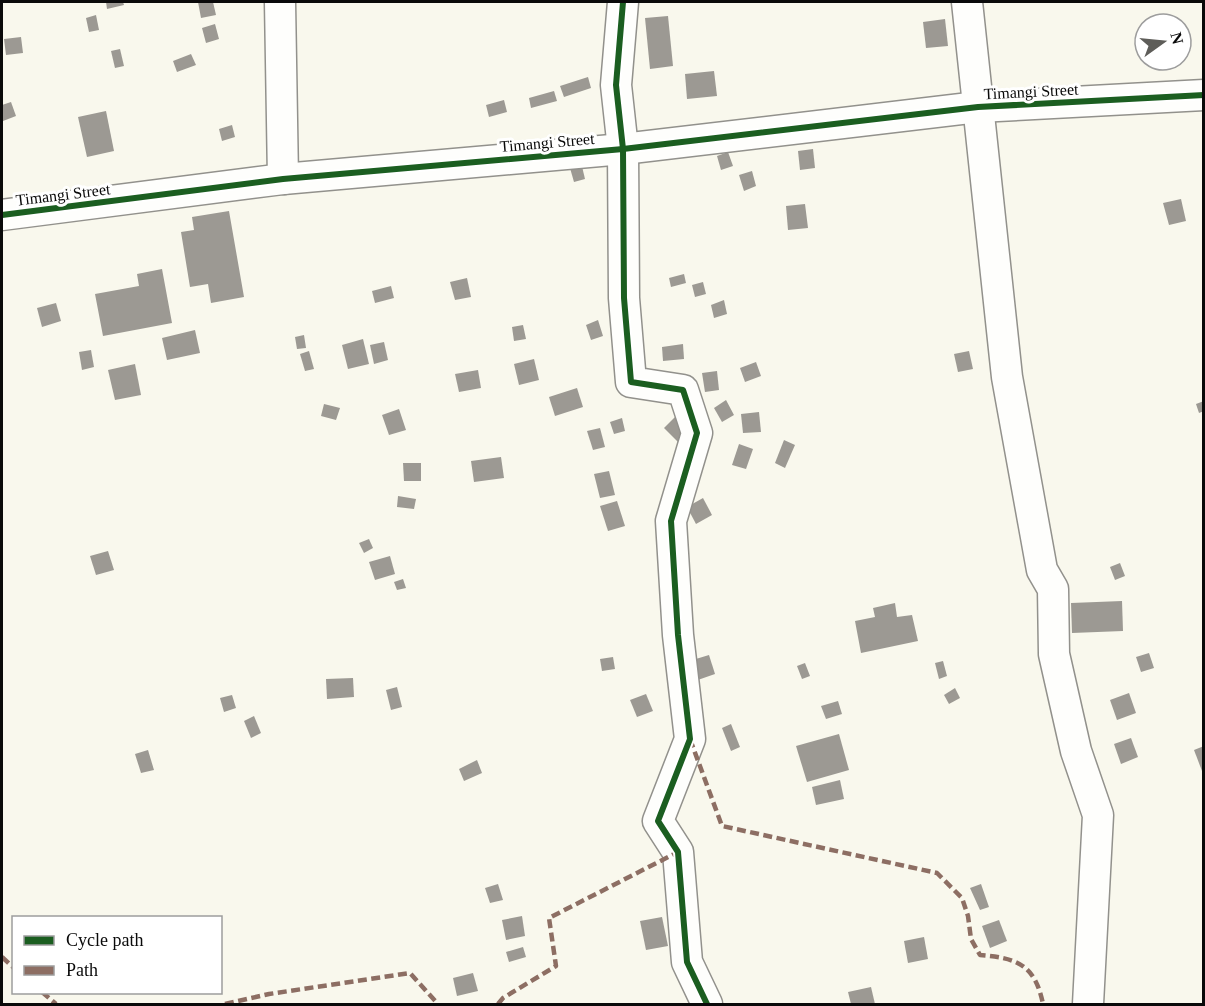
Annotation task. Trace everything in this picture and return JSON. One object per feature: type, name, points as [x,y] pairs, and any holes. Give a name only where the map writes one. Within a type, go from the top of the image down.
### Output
[{"type":"street","points":[[280,2],[283,179]]},
{"type":"street","points":[[623,2],[616,85],[623,149],[624,298],[631,382],[683,390],[697,433],[671,521],[678,636],[690,739],[658,821],[678,852],[687,962],[707,1005]]},
{"type":"street","points":[[967,2],[1007,377],[1042,570],[1053,589],[1054,654],[1076,751],[1098,815],[1088,1005]]},
{"type":"street","name":"Timangi Street","points":[[2,215],[283,179],[623,149],[978,107],[1203,95]]},
{"type":"building","points":[[106,2],[123,2],[124,5],[107,9]]},
{"type":"building","points":[[198,2],[213,2],[216,15],[201,18]]},
{"type":"building","points":[[96,15],[99,30],[89,32],[86,18]]},
{"type":"building","points":[[668,16],[673,66],[650,69],[645,18]]},
{"type":"building","points":[[945,19],[948,46],[926,48],[923,22]]},
{"type":"building","points":[[215,24],[219,39],[206,43],[202,28]]},
{"type":"building","points":[[21,37],[23,53],[6,55],[4,39]]},
{"type":"building","points":[[120,49],[124,66],[115,68],[111,51]]},
{"type":"building","points":[[191,54],[196,65],[177,72],[173,61]]},
{"type":"building","points":[[714,71],[717,96],[687,99],[685,74]]},
{"type":"building","points":[[588,77],[591,88],[564,97],[560,86]]},
{"type":"building","points":[[554,91],[557,101],[531,108],[529,98]]},
{"type":"building","points":[[504,100],[507,112],[489,117],[486,105]]},
{"type":"building","points":[[11,102],[16,116],[3,121],[2,105]]},
{"type":"building","points":[[106,111],[114,151],[87,157],[78,117]]},
{"type":"building","points":[[232,125],[235,137],[222,141],[219,129]]},
{"type":"building","points":[[813,149],[815,168],[800,170],[798,151]]},
{"type":"building","points":[[728,152],[733,166],[721,170],[717,156]]},
{"type":"building","points":[[580,158],[585,179],[574,182],[568,161]]},
{"type":"building","points":[[752,171],[756,186],[744,191],[739,175]]},
{"type":"building","points":[[1181,199],[1186,221],[1169,225],[1163,203]]},
{"type":"building","points":[[805,204],[808,228],[788,230],[786,206]]},
{"type":"building","points":[[229,211],[244,297],[211,303],[208,284],[190,287],[181,232],[194,230],[192,217]]},
{"type":"building","points":[[162,269],[172,323],[103,336],[95,294],[139,286],[137,274]]},
{"type":"building","points":[[684,274],[686,283],[671,287],[669,278]]},
{"type":"building","points":[[467,278],[471,297],[455,300],[450,282]]},
{"type":"building","points":[[703,282],[706,294],[695,297],[692,285]]},
{"type":"building","points":[[391,286],[394,298],[375,303],[372,291]]},
{"type":"building","points":[[724,300],[727,314],[714,318],[711,305]]},
{"type":"building","points":[[56,303],[61,321],[42,327],[37,308]]},
{"type":"building","points":[[598,320],[603,336],[591,340],[586,325]]},
{"type":"building","points":[[523,325],[526,339],[514,341],[512,327]]},
{"type":"building","points":[[195,330],[200,353],[167,360],[162,338]]},
{"type":"building","points":[[304,335],[306,348],[297,349],[295,337]]},
{"type":"building","points":[[363,339],[369,364],[348,369],[342,345]]},
{"type":"building","points":[[384,342],[388,360],[374,364],[370,345]]},
{"type":"building","points":[[683,344],[684,359],[663,361],[662,347]]},
{"type":"building","points":[[91,350],[94,367],[82,370],[79,352]]},
{"type":"building","points":[[309,351],[314,369],[305,371],[300,354]]},
{"type":"building","points":[[969,351],[973,369],[958,372],[954,354]]},
{"type":"building","points":[[534,359],[539,380],[519,385],[514,364]]},
{"type":"building","points":[[756,362],[761,376],[745,382],[740,368]]},
{"type":"building","points":[[135,364],[141,395],[115,400],[108,370]]},
{"type":"building","points":[[478,370],[481,388],[459,392],[455,374]]},
{"type":"building","points":[[717,371],[719,390],[705,392],[702,373]]},
{"type":"building","points":[[577,388],[583,407],[555,416],[549,397]]},
{"type":"building","points":[[726,400],[734,415],[722,422],[714,408]]},
{"type":"building","points":[[1204,401],[1204,411],[1199,413],[1196,404]]},
{"type":"building","points":[[324,404],[340,408],[336,420],[321,416]]},
{"type":"building","points":[[399,409],[406,430],[389,435],[382,415]]},
{"type":"building","points":[[759,412],[761,432],[743,433],[741,414]]},
{"type":"building","points":[[675,417],[690,432],[679,443],[664,428]]},
{"type":"building","points":[[622,418],[625,431],[614,434],[610,422]]},
{"type":"building","points":[[600,428],[605,447],[593,450],[587,431]]},
{"type":"building","points":[[784,440],[795,445],[785,468],[775,463]]},
{"type":"building","points":[[739,444],[753,449],[746,469],[732,465]]},
{"type":"building","points":[[501,457],[504,478],[474,482],[471,461]]},
{"type":"building","points":[[403,463],[421,463],[421,481],[404,481]]},
{"type":"building","points":[[609,471],[615,495],[600,498],[594,474]]},
{"type":"building","points":[[398,496],[416,499],[414,509],[397,507]]},
{"type":"building","points":[[703,498],[712,515],[696,524],[687,507]]},
{"type":"building","points":[[617,501],[625,526],[608,531],[600,506]]},
{"type":"building","points":[[369,539],[373,548],[364,553],[359,543]]},
{"type":"building","points":[[108,551],[114,570],[96,575],[90,556]]},
{"type":"building","points":[[390,556],[395,574],[375,580],[369,562]]},
{"type":"building","points":[[1120,563],[1125,576],[1115,580],[1110,567]]},
{"type":"building","points":[[403,579],[406,588],[397,590],[394,582]]},
{"type":"building","points":[[1122,601],[1123,631],[1072,633],[1071,603]]},
{"type":"building","points":[[895,603],[897,617],[912,615],[918,641],[861,653],[855,621],[875,617],[873,608]]},
{"type":"building","points":[[1149,653],[1154,668],[1141,672],[1136,657]]},
{"type":"building","points":[[709,655],[715,674],[692,682],[686,662]]},
{"type":"building","points":[[613,657],[615,669],[602,671],[600,659]]},
{"type":"building","points":[[943,661],[947,676],[939,679],[935,663]]},
{"type":"building","points":[[805,663],[810,676],[802,679],[797,666]]},
{"type":"building","points":[[353,678],[354,697],[327,699],[326,679]]},
{"type":"building","points":[[397,687],[402,707],[391,710],[386,690]]},
{"type":"building","points":[[955,688],[960,698],[949,704],[944,695]]},
{"type":"building","points":[[1129,693],[1136,713],[1117,720],[1110,700]]},
{"type":"building","points":[[646,694],[653,711],[637,717],[630,700]]},
{"type":"building","points":[[232,695],[236,708],[224,712],[220,698]]},
{"type":"building","points":[[838,701],[842,714],[826,719],[821,706]]},
{"type":"building","points":[[254,716],[261,733],[251,738],[244,721]]},
{"type":"building","points":[[731,724],[740,747],[731,751],[722,728]]},
{"type":"building","points":[[839,734],[849,770],[807,782],[796,746]]},
{"type":"building","points":[[1131,738],[1138,757],[1121,764],[1114,744]]},
{"type":"building","points":[[1204,746],[1204,770],[1202,771],[1194,750]]},
{"type":"building","points":[[148,750],[154,770],[141,773],[135,754]]},
{"type":"building","points":[[477,760],[482,773],[464,781],[459,769]]},
{"type":"building","points":[[840,780],[844,799],[816,805],[812,787]]},
{"type":"building","points":[[498,884],[503,900],[490,903],[485,888]]},
{"type":"building","points":[[981,884],[989,907],[980,910],[970,888]]},
{"type":"building","points":[[522,916],[525,936],[506,940],[502,920]]},
{"type":"building","points":[[662,917],[668,946],[646,950],[640,921]]},
{"type":"building","points":[[999,920],[1007,941],[990,948],[982,926]]},
{"type":"building","points":[[924,937],[928,959],[908,963],[904,941]]},
{"type":"building","points":[[523,947],[526,957],[509,962],[506,952]]},
{"type":"building","points":[[473,973],[478,991],[457,996],[453,978]]},
{"type":"building","points":[[871,987],[875,1004],[851,1004],[848,992]]},
{"type":"marked path","points":[[690,739],[722,826],[937,873],[962,898],[968,916],[971,939],[980,955],[1005,958],[1023,966],[1035,980],[1043,1004]]},
{"type":"marked path","points":[[498,1004],[503,998],[556,966],[549,918],[678,852]]},
{"type":"marked path","points":[[2,957],[12,966]]},
{"type":"marked path","points":[[225,1004],[269,994],[410,973],[438,1004]]},
{"type":"marked path","points":[[44,994],[56,1004]]},
{"type":"cycle path","points":[[623,2],[616,85],[623,149],[624,298],[631,382],[683,390],[697,433],[671,521],[678,635],[690,739],[658,821],[678,852],[687,962],[707,1004]]},
{"type":"cycle path","points":[[2,215],[283,179],[623,149],[978,107],[1204,95]]}]
